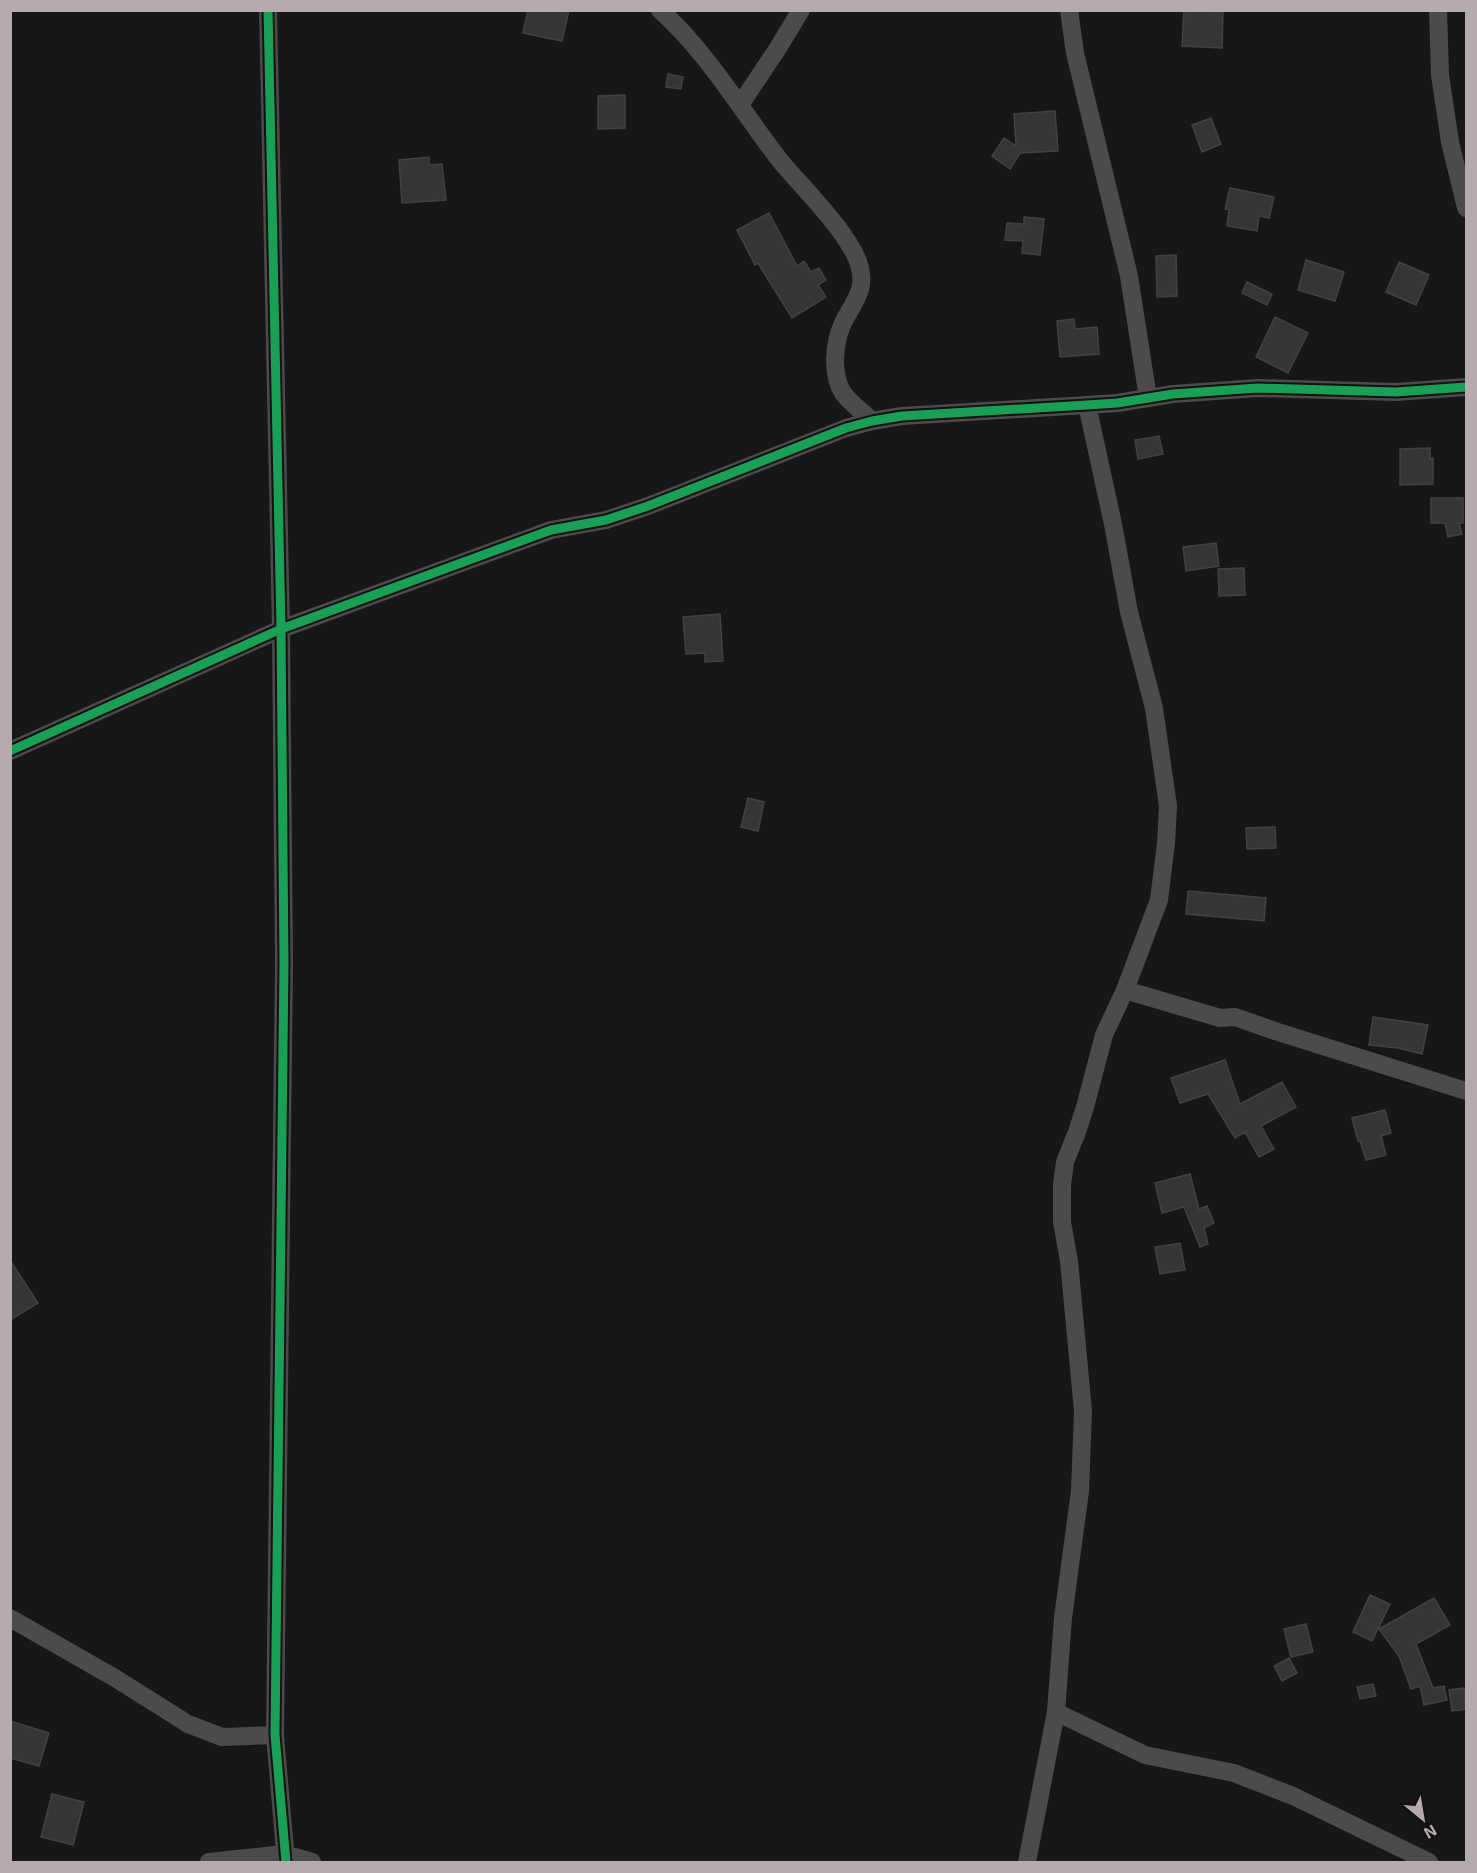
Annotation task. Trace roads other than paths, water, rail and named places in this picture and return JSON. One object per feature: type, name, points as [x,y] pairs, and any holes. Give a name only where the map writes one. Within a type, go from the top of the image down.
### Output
[{"type":"street","points":[[268,10],[281,629],[284,963],[275,1735],[285,1858]]},
{"type":"street","points":[[660,10],[680,28],[782,162],[849,244],[860,268],[861,289],[843,323],[834,367],[843,393],[872,421]]},
{"type":"street","points":[[740,105],[801,10]]},
{"type":"street","points":[[1069,10],[1075,53],[1129,276],[1148,398]]},
{"type":"street","points":[[1428,10],[1438,11],[1440,75],[1449,131],[1467,208]]},
{"type":"street","points":[[10,752],[281,629],[551,530],[606,520],[648,506],[846,428],[872,421],[1087,405],[1173,394],[1258,388],[1396,392],[1467,387]]},
{"type":"street","points":[[1027,1863],[1056,1712],[1063,1618],[1080,1491],[1083,1411],[1069,1261],[1062,1222],[1062,1185],[1065,1162],[1083,1115],[1104,1035],[1125,990],[1160,900],[1168,806],[1154,708],[1128,612],[1113,524],[1087,405]]},
{"type":"street","points":[[1125,990],[1220,1018],[1235,1017],[1467,1091]]},
{"type":"street","points":[[10,1618],[115,1678],[188,1724],[222,1737],[275,1735]]},
{"type":"street","points":[[1056,1712],[1145,1755],[1234,1773],[1293,1796],[1429,1863]]},
{"type":"street","points":[[209,1863],[285,1858],[312,1863]]}]
